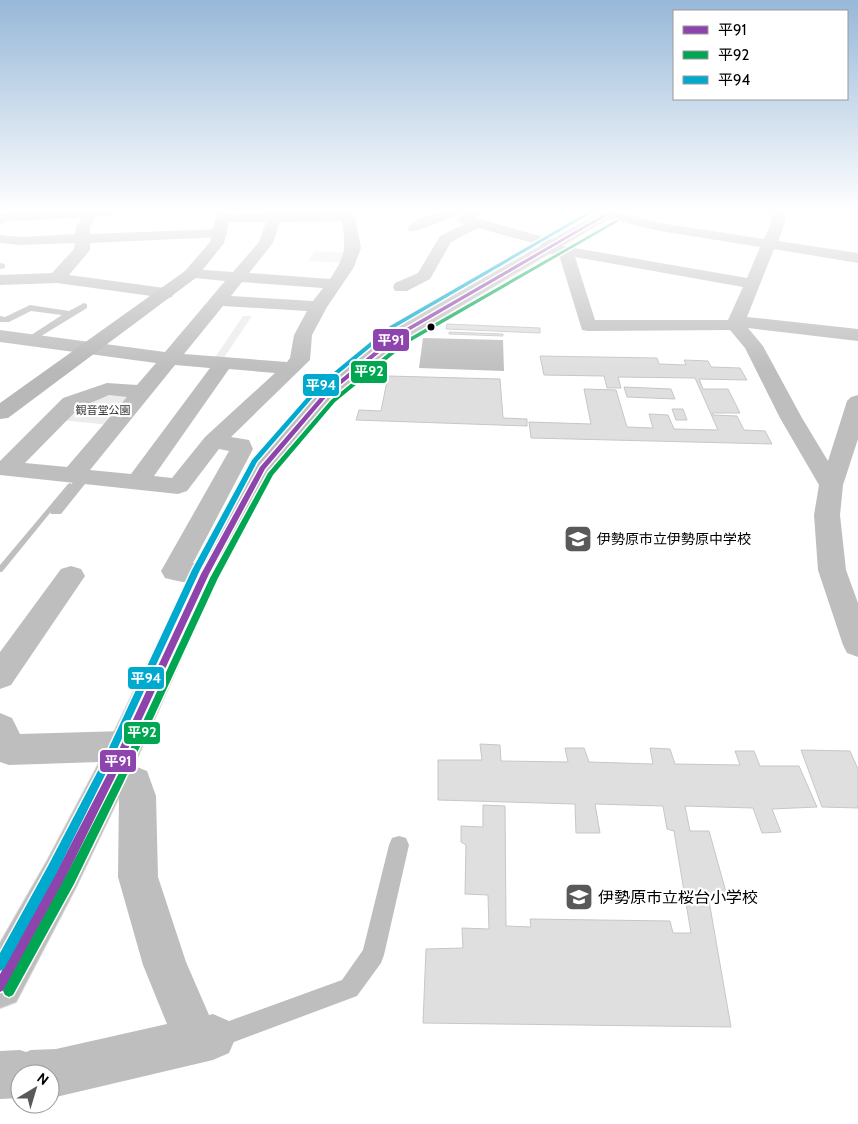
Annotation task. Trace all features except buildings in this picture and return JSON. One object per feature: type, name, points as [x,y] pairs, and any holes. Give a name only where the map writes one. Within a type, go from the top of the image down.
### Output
[{"type":"street","points":[[57,278],[69,264]]},
{"type":"street","points":[[0,413],[166,293],[191,274],[200,264]]},
{"type":"street","points":[[79,475],[143,392],[248,264]]},
{"type":"street","points":[[3,468],[178,486],[212,442],[300,360],[304,335],[318,307],[347,264]]},
{"type":"street","points":[[401,287],[424,276],[431,264]]},
{"type":"street","points":[[0,986],[61,875],[118,760],[205,574],[262,468],[326,394],[398,335],[521,264]]},
{"type":"street","points":[[569,264],[588,326],[735,323],[858,335]]},
{"type":"street","points":[[650,264],[752,284]]},
{"type":"street","points":[[735,323],[760,264]]},
{"type":"street","points":[[191,274],[334,284]]},
{"type":"street","points":[[0,280],[57,278],[166,293]]},
{"type":"street","points":[[218,300],[318,307]]},
{"type":"street","points":[[735,323],[754,346],[791,418],[831,485]]},
{"type":"street","points":[[1,325],[28,341],[170,359],[292,368]]},
{"type":"street","points":[[137,482],[224,363]]},
{"type":"street","points":[[3,468],[71,404],[107,390],[143,392]]},
{"type":"street","points":[[858,401],[831,485],[827,515],[832,570],[858,645]]},
{"type":"street","points":[[205,574],[175,571],[241,450],[241,445],[212,442]]},
{"type":"street","points":[[0,676],[71,576]]},
{"type":"street","points":[[3,748],[118,760],[134,783],[138,796],[138,878],[165,965],[205,1039],[60,1072]]},
{"type":"lane","points":[[28,341],[84,306]]},
{"type":"lane","points":[[1,325],[30,308],[70,314]]},
{"type":"lane","points":[[56,511],[79,475]]},
{"type":"lane","points":[[205,1039],[349,988],[372,955],[399,845]]},
{"type":"green space","points":[[243,316],[252,316],[223,359],[214,359]]},
{"type":"green space","name":"観音堂公園","points":[[107,392],[132,394],[111,425],[60,420],[72,406]]},
{"type":"shaded area","points":[[423,338],[503,340],[504,371],[419,368]]},
{"type":"waterway","points":[[0,570],[70,485]]},
{"type":"transit line","name":"平94","points":[[0,965],[52,870],[103,770],[196,570],[254,461],[319,387],[392,327],[500,264]]},
{"type":"transit line","name":"平91","points":[[0,986],[61,875],[112,774],[205,574],[262,468],[326,394],[398,335],[520,264]]},
{"type":"transit line","name":"平92","points":[[9,991],[70,880],[121,778],[214,578],[270,474],[333,401],[404,343],[541,264]]},
{"type":"place","name":"伊勢原市立伊勢原中学校","points":[[578,539]]},
{"type":"place","name":"伊勢原市立桜台小学校","points":[[579,897]]}]
